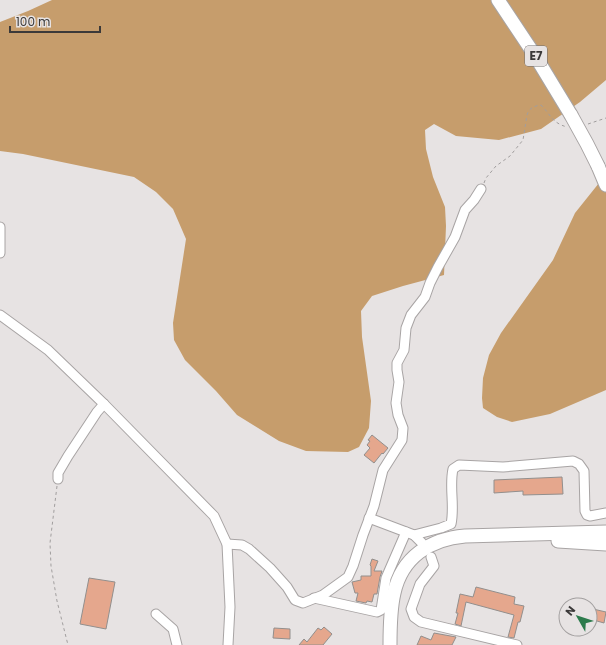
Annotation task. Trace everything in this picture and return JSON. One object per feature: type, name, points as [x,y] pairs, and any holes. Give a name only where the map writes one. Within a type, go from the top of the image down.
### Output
[{"type":"highway","name":"E7","points":[[498,0],[534,54],[602,169],[606,185]]},
{"type":"highway","name":"E7","points":[[502,0],[556,81],[572,119]]},
{"type":"highway","points":[[585,532],[606,528]]},
{"type":"highway","points":[[390,645],[390,630],[396,586],[402,573],[410,562],[427,546],[444,539],[465,536],[606,532]]},
{"type":"highway","points":[[564,541],[587,538],[606,538]]},
{"type":"highway","points":[[399,645],[400,603],[405,579],[414,564],[424,555],[443,545],[466,541],[564,541],[606,544]]},
{"type":"street","points":[[226,544],[242,545],[249,549],[287,587],[295,600],[303,603],[323,594],[348,577],[374,506],[383,470],[402,440],[403,428],[398,415],[396,403],[399,382],[397,363],[404,350],[406,328],[411,315],[425,297],[430,282],[455,237],[465,210],[481,189]]},
{"type":"street","points":[[0,227],[0,253]]},
{"type":"street","points":[[0,315],[48,350],[104,404],[214,516],[226,544],[230,607],[228,645]]},
{"type":"street","points":[[58,479],[58,473],[68,456],[97,412],[104,404]]},
{"type":"street","points":[[314,598],[377,612],[381,610],[386,578],[410,534],[451,524],[451,477],[453,469],[459,465],[504,467],[573,461],[579,464],[584,471],[585,511],[587,515],[590,516],[606,513]]},
{"type":"street","points":[[369,518],[410,534],[422,543]]},
{"type":"street","points":[[431,556],[434,566],[420,584],[414,598],[411,609],[414,617],[421,622],[517,645]]},
{"type":"street","points":[[156,614],[173,629],[177,645]]},
{"type":"path","points":[[481,189],[486,178],[496,166],[510,156],[523,140],[528,111],[534,106],[541,105],[555,123],[564,126],[572,119]]},
{"type":"path","points":[[585,124],[600,121],[606,118]]},
{"type":"path","points":[[58,479],[50,543],[51,566],[57,602],[68,645]]},
{"type":"shaded area","points":[[52,0],[606,0],[606,80],[580,102],[541,129],[499,140],[456,136],[434,124],[425,130],[426,149],[433,177],[445,207],[446,226],[444,275],[372,296],[361,311],[362,337],[371,401],[369,428],[359,447],[348,452],[306,451],[279,441],[237,415],[216,391],[185,360],[174,340],[173,323],[186,239],[173,209],[156,192],[134,177],[23,154],[0,151],[0,22]]},
{"type":"shaded area","points":[[606,177],[606,390],[550,414],[512,422],[497,417],[483,408],[483,378],[489,355],[501,333],[553,260],[575,213],[599,183]]},
{"type":"building","points":[[372,435],[388,448],[374,463],[364,455],[370,448],[367,445],[370,441],[368,440]]},
{"type":"building","points":[[562,477],[563,494],[523,495],[523,491],[494,493],[494,480]]},
{"type":"building","points":[[372,559],[378,561],[374,571],[382,571],[377,594],[374,594],[372,602],[367,601],[366,603],[356,601],[358,593],[355,593],[352,582],[361,580],[361,576],[371,576],[370,565]]},
{"type":"building","points":[[89,578],[115,582],[106,629],[80,624]]},
{"type":"building","points":[[476,587],[515,597],[514,604],[524,606],[514,638],[508,637],[514,615],[466,602],[461,626],[455,624],[460,594],[473,597]]},
{"type":"building","points":[[598,610],[606,612],[604,623],[598,621]]},
{"type":"building","points":[[324,627],[332,634],[323,645],[299,645],[304,639],[307,642],[318,628],[321,630]]},
{"type":"building","points":[[274,628],[290,629],[290,639],[273,638]]},
{"type":"building","points":[[434,633],[456,637],[452,645],[417,645],[421,636],[431,640]]}]
